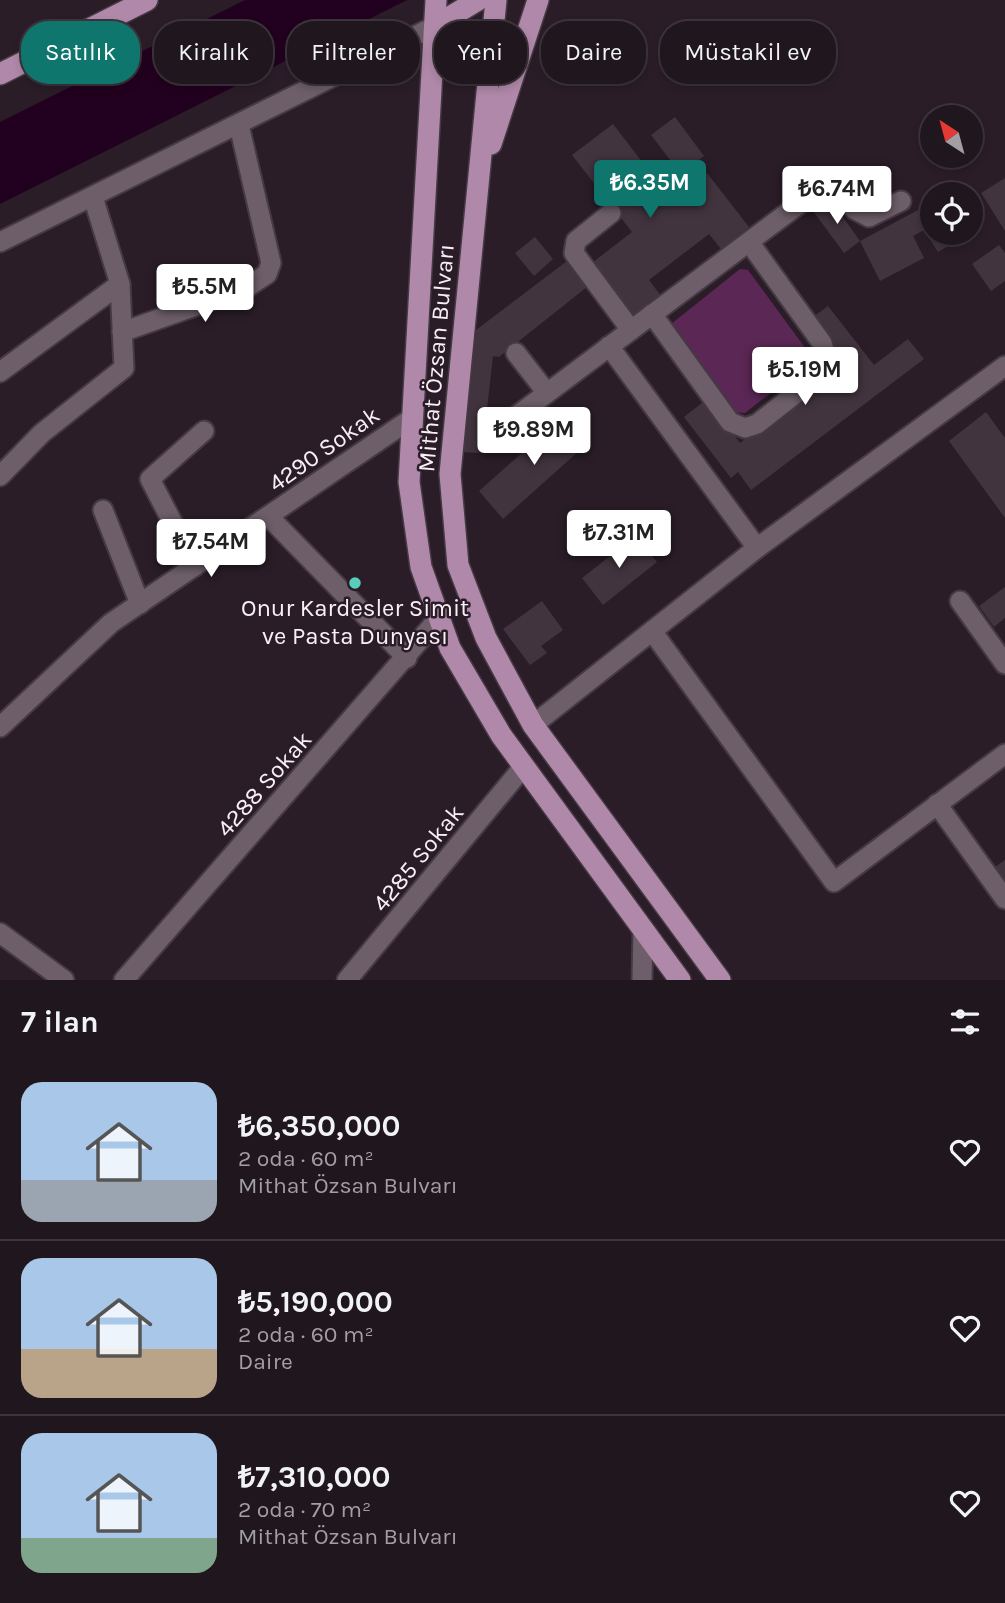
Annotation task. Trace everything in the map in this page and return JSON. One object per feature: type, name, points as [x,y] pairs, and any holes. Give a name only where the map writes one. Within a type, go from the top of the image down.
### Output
[{"type":"main road","points":[[0,74],[146,0]]},
{"type":"main road","name":"Mithat Özsan Bulvarı","points":[[435,21],[436,0]]},
{"type":"main road","points":[[446,0],[457,4],[476,1]]},
{"type":"main road","name":"Mithat Özsan Bulvarı","points":[[496,0],[450,474],[458,565],[486,638],[533,725],[720,980]]},
{"type":"main road","points":[[478,183],[538,0]]},
{"type":"main road","points":[[443,21],[476,1]]},
{"type":"main road","name":"Mithat Özsan Bulvarı","points":[[434,43],[409,482],[421,567],[450,648],[501,735],[680,980]]},
{"type":"street","points":[[0,242],[434,27]]},
{"type":"street","points":[[122,332],[246,288],[267,274],[271,263],[239,125]]},
{"type":"street","points":[[495,432],[822,187],[839,187],[854,209],[869,217],[901,201]]},
{"type":"street","points":[[0,476],[42,433],[124,368],[120,284],[93,197]]},
{"type":"street","points":[[611,213],[576,241],[574,253],[631,330]]},
{"type":"street","points":[[652,314],[730,422],[745,428],[757,424],[823,372],[827,360],[822,343],[749,242]]},
{"type":"street","points":[[0,372],[120,284]]},
{"type":"street","points":[[608,346],[757,548]]},
{"type":"street","points":[[516,353],[547,393]]},
{"type":"street","points":[[533,725],[757,548],[1005,366]]},
{"type":"street","name":"4290 Sokak","points":[[0,727],[111,624],[412,418]]},
{"type":"street","points":[[195,566],[150,479],[204,431]]},
{"type":"street","points":[[103,510],[140,604]]},
{"type":"street","points":[[269,517],[407,658]]},
{"type":"street","points":[[960,601],[1005,664]]},
{"type":"street","name":"4288 Sokak","points":[[124,980],[407,658],[439,618]]},
{"type":"street","points":[[652,631],[834,883],[1005,754]]},
{"type":"street","name":"4285 Sokak","points":[[347,980],[524,766]]},
{"type":"street","points":[[937,804],[1005,899]]},
{"type":"street","points":[[642,980],[643,930]]},
{"type":"street","points":[[0,933],[65,980]]},
{"type":"shaded area","points":[[245,0],[407,0],[365,21],[287,21],[287,60],[273,67],[273,21],[203,21]]},
{"type":"shaded area","points":[[154,45],[154,84],[239,84],[0,204],[0,122],[76,84],[140,84],[140,52]]},
{"type":"shaded area","points":[[740,269],[748,270],[811,356],[810,362],[745,413],[732,412],[671,324]]},
{"type":"building","points":[[675,117],[704,156],[681,174],[651,135]]},
{"type":"building","points":[[613,124],[672,201],[707,173],[749,227],[721,249],[709,234],[649,280],[661,296],[630,320],[588,266],[632,232],[572,155]]},
{"type":"building","points":[[1005,178],[1005,231],[983,196],[983,192]]},
{"type":"building","points":[[830,199],[860,241],[844,253],[813,211]]},
{"type":"building","points":[[920,209],[920,232],[913,236],[924,258],[880,281],[860,241]]},
{"type":"building","points":[[535,237],[553,259],[534,276],[515,253]]},
{"type":"building","points":[[934,245],[949,245],[938,252]]},
{"type":"building","points":[[999,245],[1005,253],[1005,281],[991,291],[972,264]]},
{"type":"building","points":[[567,261],[587,287],[499,357],[493,356],[482,453],[461,452],[476,330]]},
{"type":"building","points":[[828,306],[874,365],[908,339],[924,359],[751,490],[738,472],[731,478],[684,417],[707,399],[740,443],[843,365],[809,320]]},
{"type":"building","points":[[986,412],[1005,438],[1005,518],[949,441]]},
{"type":"building","points":[[565,415],[589,442],[503,519],[479,491]]},
{"type":"building","points":[[636,536],[657,562],[603,605],[582,578]]},
{"type":"building","points":[[1005,587],[1005,618],[994,627],[979,606]]},
{"type":"building","points":[[542,601],[563,630],[541,646],[547,653],[530,665],[503,629]]},
{"type":"building","points":[[1005,860],[1005,881],[995,867]]},
{"type":"place","name":"Onur Kardesler Simit ve Pasta Dunyası","points":[[355,583]]}]
